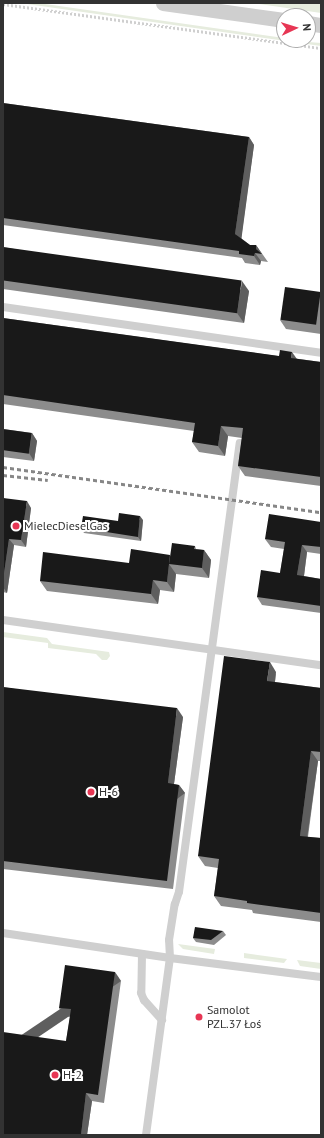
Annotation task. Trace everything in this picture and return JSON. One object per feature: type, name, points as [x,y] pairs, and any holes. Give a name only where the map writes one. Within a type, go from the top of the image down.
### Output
[{"type":"street","points":[[163,3],[276,19]]},
{"type":"lane","points":[[3,307],[321,353]]},
{"type":"lane","points":[[146,1135],[170,958],[169,940],[175,904],[179,892],[240,443]]},
{"type":"lane","points":[[3,620],[321,665]]},
{"type":"lane","points":[[3,933],[170,958],[321,977]]},
{"type":"lane","points":[[142,954],[141,992],[144,1000],[162,1020]]},
{"type":"path","points":[[3,4],[321,48]]},
{"type":"shaded area","points":[[20,3],[38,3],[276,37],[276,40]]},
{"type":"shaded area","points":[[253,3],[321,3],[321,13],[316,12],[316,8],[287,8]]},
{"type":"shaded area","points":[[316,43],[321,43],[321,46],[316,45]]},
{"type":"shaded area","points":[[3,632],[47,638],[52,644],[109,652],[110,656],[107,660],[102,660],[96,654],[48,648],[48,643],[3,637]]},
{"type":"shaded area","points":[[178,944],[215,949],[214,954],[183,949]]},
{"type":"shaded area","points":[[244,953],[287,959],[284,963],[244,958]]},
{"type":"shaded area","points":[[297,960],[321,963],[321,969],[300,966]]},
{"type":"building","points":[[3,103],[249,137],[235,234],[250,245],[256,245],[256,249],[262,254],[255,253],[254,256],[239,254],[239,251],[3,218]]},
{"type":"building","points":[[3,247],[242,281],[237,313],[3,280]]},
{"type":"building","points":[[285,287],[321,292],[316,325],[280,320]]},
{"type":"building","points":[[3,318],[279,356],[280,350],[292,352],[291,358],[321,362],[321,477],[238,466],[243,428],[221,426],[218,446],[192,442],[195,423],[3,395]]},
{"type":"building","points":[[3,429],[32,433],[29,454],[3,450]]},
{"type":"building","name":"MielecDieselGas","points":[[3,498],[27,501],[21,540],[9,539],[3,580]]},
{"type":"building","points":[[119,513],[140,516],[138,537],[81,528],[83,516],[118,521]]},
{"type":"building","points":[[269,514],[321,522],[321,547],[302,545],[297,575],[321,579],[321,606],[257,597],[261,570],[280,573],[285,542],[265,539]]},
{"type":"building","points":[[172,543],[195,546],[194,549],[204,550],[202,568],[169,564]]},
{"type":"building","points":[[131,549],[170,555],[167,582],[153,580],[151,594],[40,581],[43,552],[129,563]]},
{"type":"building","points":[[224,656],[270,662],[267,681],[321,688],[321,752],[311,751],[300,836],[321,838],[321,913],[247,903],[247,901],[214,896],[219,859],[198,856]]},
{"type":"building","name":"H-6","points":[[3,687],[177,708],[168,783],[179,785],[167,881],[3,861]]},
{"type":"building","points":[[195,927],[223,931],[211,940],[193,938]]},
{"type":"building","name":"H-2","points":[[65,965],[115,972],[98,1095],[86,1093],[81,1135],[3,1135],[3,1032],[66,1041],[71,1009],[59,1008]]},
{"type":"railway","points":[[3,467],[321,512]]},
{"type":"railway","points":[[3,475],[48,480]]},
{"type":"place","name":"MielecDieselGas","points":[[16,526]]},
{"type":"place","name":"H-6","points":[[91,792]]},
{"type":"place","name":"Samolot PZL.37 Łoś","points":[[199,1017]]},
{"type":"place","name":"H-2","points":[[55,1075]]}]
